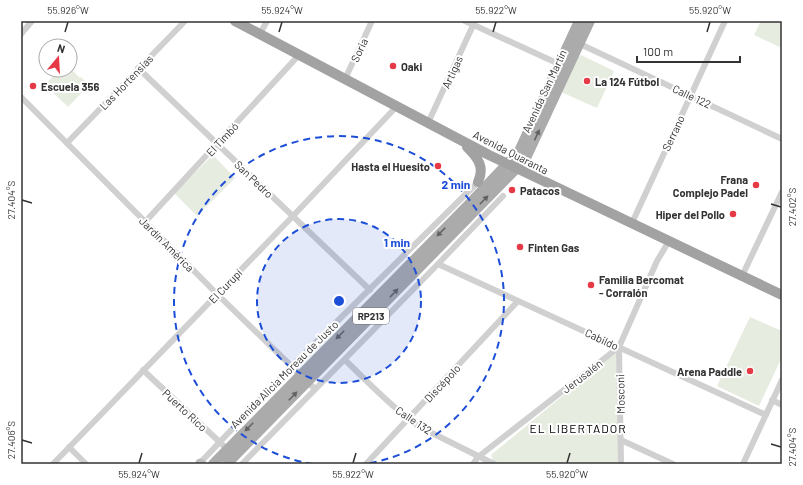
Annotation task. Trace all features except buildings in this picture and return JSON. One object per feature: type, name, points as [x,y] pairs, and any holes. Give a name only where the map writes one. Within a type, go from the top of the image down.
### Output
[{"type":"highway","name":"Avenida Quaranta","points":[[235,21],[507,163],[782,295]]},
{"type":"highway","points":[[460,139],[475,155],[481,166],[480,178],[478,182]]},
{"type":"main road","name":"Avenida San Martín","points":[[507,163],[518,151],[579,21]]},
{"type":"main road","name":"Avenida San Martín","points":[[517,168],[527,156],[590,21]]},
{"type":"main road","name":"Avenida Alicia Moreau de Justo","points":[[227,464],[304,378],[507,163]]},
{"type":"main road","name":"Avenida Alicia Moreau de Justo","points":[[213,464],[227,449],[304,378],[517,168]]},
{"type":"street","points":[[21,34],[32,21]]},
{"type":"street","name":"Las Hortensias","points":[[67,143],[185,21]]},
{"type":"street","points":[[260,34],[267,21]]},
{"type":"street","name":"Soria","points":[[345,79],[372,21]]},
{"type":"street","points":[[465,21],[475,23],[559,64]]},
{"type":"street","name":"Serrano","points":[[632,223],[725,21]]},
{"type":"street","name":"Artigas","points":[[428,123],[475,23]]},
{"type":"street","name":"Calle 122","points":[[580,44],[782,139]]},
{"type":"street","name":"El Timbó","points":[[144,222],[299,55]]},
{"type":"street","name":"San Pedro","points":[[138,68],[370,290]]},
{"type":"street","name":"Jardín América","points":[[21,97],[144,222],[315,389]]},
{"type":"street","name":"El Curupí","points":[[52,464],[293,216],[397,106]]},
{"type":"street","points":[[200,464],[292,366],[478,182]]},
{"type":"street","points":[[742,276],[782,192]]},
{"type":"street","points":[[242,464],[345,360],[503,196]]},
{"type":"street","points":[[449,211],[463,210]]},
{"type":"street","name":"Jerusalén","points":[[473,464],[478,456],[619,347],[657,261],[668,241]]},
{"type":"street","name":"Cabildo","points":[[438,264],[766,415]]},
{"type":"street","name":"Discépolo","points":[[366,464],[518,301]]},
{"type":"street","name":"Mosconi","points":[[619,347],[621,464]]},
{"type":"street","name":"Calle 132","points":[[345,360],[396,409],[418,426],[494,464]]},
{"type":"street","name":"Puerto Rico","points":[[143,370],[227,449]]},
{"type":"street","points":[[743,464],[782,380]]},
{"type":"street","points":[[772,400],[782,404]]},
{"type":"street","points":[[621,440],[673,464]]},
{"type":"street","points":[[69,447],[86,464]]},
{"type":"shaded area","points":[[761,21],[782,21],[782,48],[754,35]]},
{"type":"shaded area","name":"La 124 Fútbol","points":[[581,55],[614,71],[597,108],[561,92],[576,59]]},
{"type":"shaded area","points":[[78,76],[89,85],[68,107],[45,85],[52,78],[78,78]]},
{"type":"shaded area","points":[[213,155],[235,178],[197,216],[174,193]]},
{"type":"shaded area","name":"Arena Paddle","points":[[750,317],[782,331],[782,357],[759,406],[717,386]]},
{"type":"shaded area","points":[[618,350],[619,464],[499,464],[493,461],[491,455]]},
{"type":"place","name":"Oaki","points":[[393,66]]},
{"type":"place","name":"La 124 Fútbol","points":[[587,81]]},
{"type":"place","name":"Escuela 356","points":[[33,86]]},
{"type":"place","name":"Hasta el Huesito","points":[[438,166]]},
{"type":"place","name":"Frana Complejo Padel","points":[[756,185]]},
{"type":"place","name":"Patacos","points":[[512,190]]},
{"type":"place","name":"Hiper del Pollo","points":[[733,214]]},
{"type":"place","name":"Finten Gas","points":[[520,247]]},
{"type":"place","name":"Familia Bercomat - Corralón","points":[[591,285]]},
{"type":"place","name":"Arena Paddle","points":[[750,371]]},
{"type":"district","name":"EL LIBERTADOR","points":[[578,428]]}]
